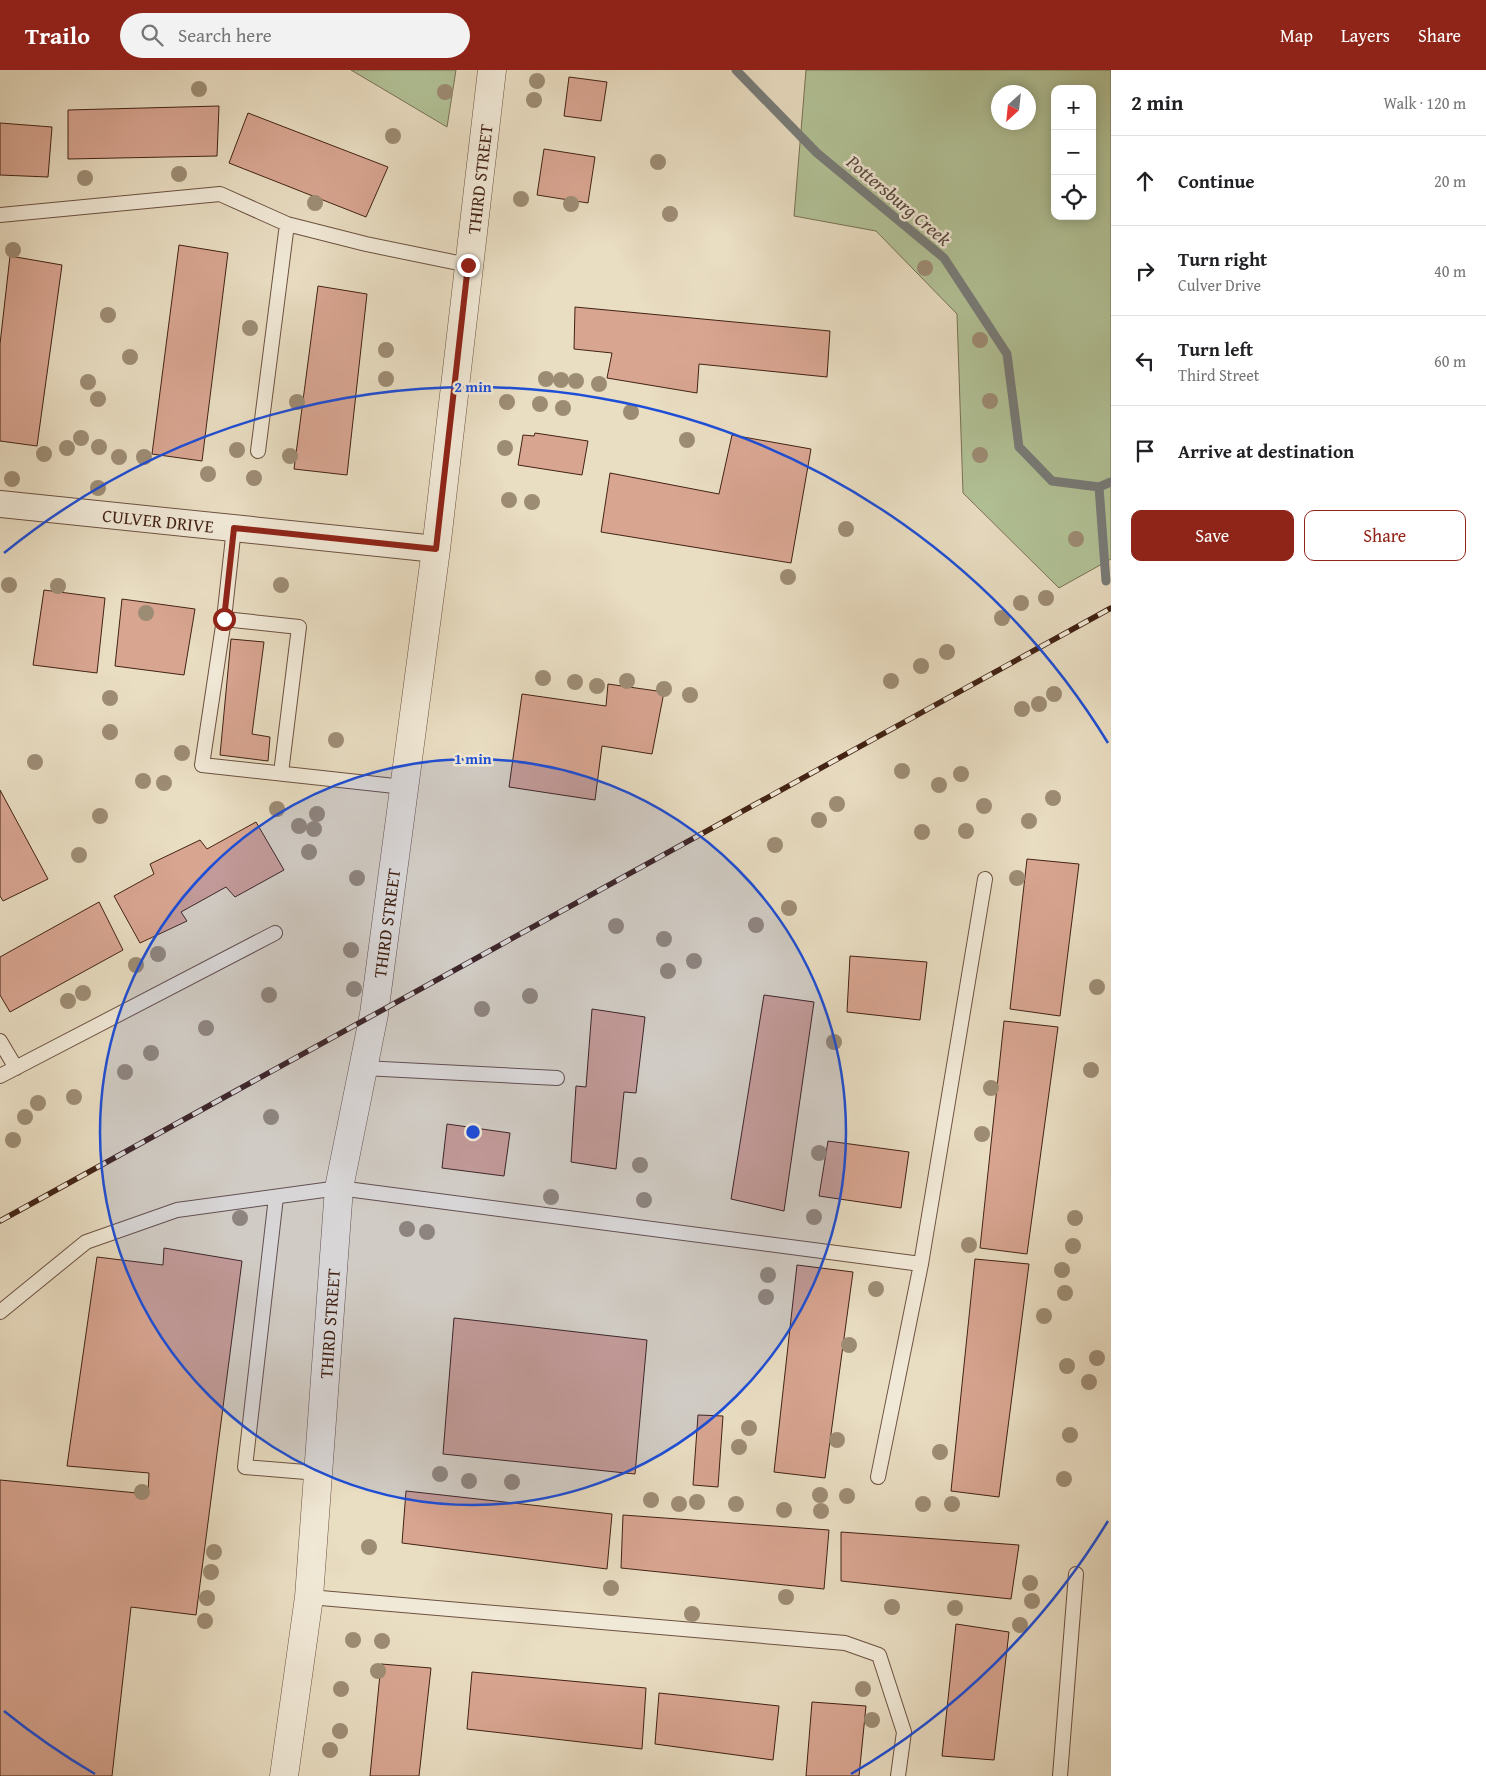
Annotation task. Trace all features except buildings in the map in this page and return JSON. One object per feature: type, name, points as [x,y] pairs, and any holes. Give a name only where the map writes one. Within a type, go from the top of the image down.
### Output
[{"type":"street","name":"THIRD STREET","points":[[284,1776],[309,1598],[339,1188],[374,1014],[436,549],[492,70]]},
{"type":"street","name":"CULVER DRIVE","points":[[0,504],[436,549]]},
{"type":"lane","points":[[0,215],[220,194],[287,224],[366,244],[468,265]]},
{"type":"lane","points":[[258,451],[287,224]]},
{"type":"lane","points":[[234,528],[224,619],[202,765],[404,787]]},
{"type":"lane","points":[[224,619],[298,627],[281,773]]},
{"type":"lane","points":[[878,1478],[921,1264],[986,879]]},
{"type":"lane","points":[[0,1076],[275,933]]},
{"type":"lane","points":[[0,1041],[16,1068]]},
{"type":"lane","points":[[363,1068],[557,1078]]},
{"type":"lane","points":[[0,1312],[86,1242],[177,1210],[339,1188],[921,1264]]},
{"type":"lane","points":[[276,1196],[245,1467],[318,1473]]},
{"type":"lane","points":[[1060,1776],[1076,1574]]},
{"type":"lane","points":[[309,1598],[845,1642],[879,1655],[904,1732],[898,1776]]},
{"type":"green space","points":[[351,70],[456,70],[447,127]]},
{"type":"green space","points":[[806,70],[1111,70],[1111,559],[1059,588],[963,493],[957,314],[876,231],[794,216]]},
{"type":"waterway","name":"Pottersburg Creek","points":[[736,70],[817,153],[944,258],[1007,354],[1019,447],[1052,481],[1099,487],[1111,482]]},
{"type":"waterway","points":[[1099,487],[1106,581]]},
{"type":"railway","points":[[0,1221],[1111,608]]},
{"type":"route","points":[[224,619],[234,528],[436,549],[468,265]]}]
